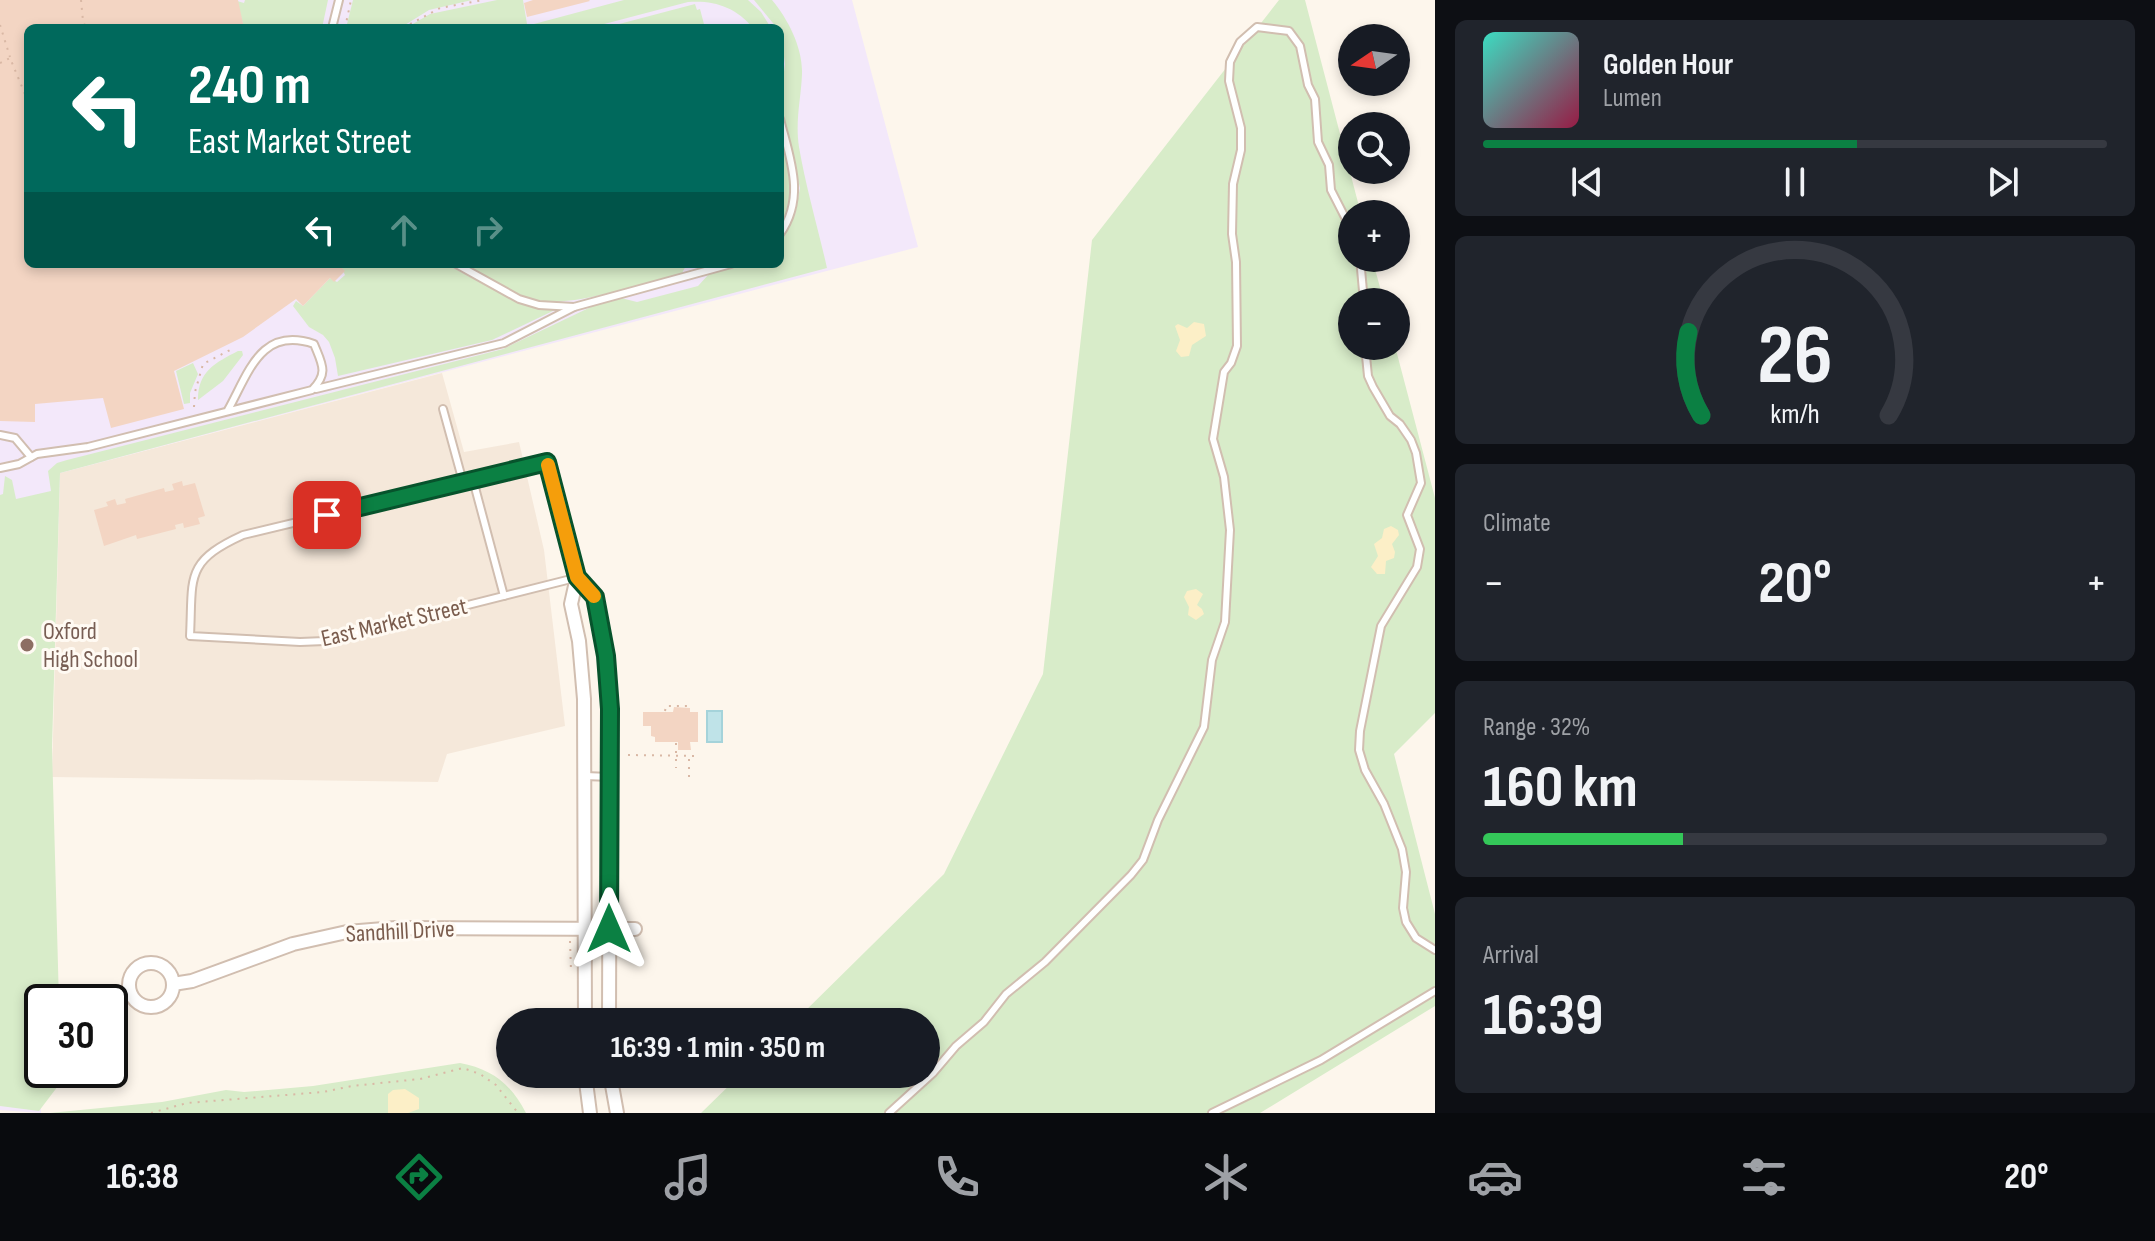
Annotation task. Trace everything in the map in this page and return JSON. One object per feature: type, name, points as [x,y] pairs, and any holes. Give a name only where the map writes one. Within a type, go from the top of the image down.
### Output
[{"type":"street","name":"East Market Street","points":[[547,462],[577,577],[571,604],[583,670],[585,1008]]},
{"type":"street","name":"East Market Street","points":[[577,577],[595,597],[609,685],[609,1008]]},
{"type":"street","name":"Sandhill Drive","points":[[173,984],[192,981],[293,944],[347,932],[396,928],[635,929]]},
{"type":"street","points":[[587,1088],[590,1113]]},
{"type":"street","points":[[613,1088],[617,1113]]},
{"type":"lane","points":[[333,24],[339,0]]},
{"type":"lane","points":[[889,1113],[984,1022],[1006,994],[1045,962],[1131,875],[1143,860],[1158,820],[1204,727],[1212,660],[1225,622],[1230,530],[1224,477],[1213,439],[1224,372],[1237,346],[1236,262],[1232,234],[1233,184],[1241,150],[1241,128],[1229,81],[1230,62],[1240,42],[1257,27],[1289,31],[1300,46],[1308,85],[1315,99],[1318,142],[1329,165],[1331,190],[1338,204]]},
{"type":"lane","points":[[784,135],[796,197],[790,220],[784,228]]},
{"type":"lane","points":[[463,268],[519,299],[539,305],[574,307]]},
{"type":"lane","points":[[696,268],[698,273]]},
{"type":"lane","points":[[0,468],[19,464],[37,454],[88,447],[504,343],[574,307],[716,268]]},
{"type":"lane","points":[[228,410],[255,361],[274,342],[296,338],[314,344],[323,366],[322,380],[312,390]]},
{"type":"lane","points":[[1366,360],[1368,376],[1390,416],[1411,440],[1416,453],[1421,483],[1407,515],[1420,549],[1417,567],[1381,626],[1359,750],[1365,770],[1384,804],[1402,849],[1406,872],[1403,908],[1406,922],[1416,938],[1435,950]]},
{"type":"lane","points":[[443,409],[463,482]]},
{"type":"lane","points":[[0,435],[15,438],[31,457]]},
{"type":"lane","name":"East Market Street","points":[[547,462],[243,535],[201,560],[192,582],[190,636],[325,641],[577,577]]},
{"type":"lane","points":[[473,480],[504,596]]},
{"type":"lane","points":[[585,776],[610,777]]},
{"type":"lane","points":[[1212,1113],[1321,1060],[1435,991]]},
{"type":"path","points":[[81,0],[84,24]]},
{"type":"path","points":[[346,24],[351,0]]},
{"type":"path","points":[[410,24],[440,8],[483,0]]},
{"type":"path","points":[[0,25],[24,92]]},
{"type":"path","points":[[0,63],[10,58]]},
{"type":"path","points":[[194,407],[203,364],[234,348]]},
{"type":"path","points":[[665,711],[666,706],[691,706]]},
{"type":"path","points":[[676,743],[676,768]]},
{"type":"path","points":[[628,755],[698,756]]},
{"type":"path","points":[[689,756],[689,777]]},
{"type":"path","points":[[570,928],[571,975]]},
{"type":"path","points":[[151,1113],[187,1103],[323,1092],[420,1079],[463,1068],[480,1074],[496,1085],[518,1113]]},
{"type":"shaded area","name":"Oxford High School","points":[[0,0],[852,0],[918,247],[60,473],[43,984],[24,984],[24,1088],[41,1088],[41,1113],[0,1110]]},
{"type":"shaded area","points":[[442,373],[464,452],[519,442],[544,550],[565,726],[447,754],[438,782],[52,777],[60,473]]},
{"type":"green space","points":[[245,0],[328,0],[323,24],[243,24],[237,1],[244,3]]},
{"type":"green space","points":[[353,0],[472,0],[429,10],[406,24],[347,24]]},
{"type":"green space","points":[[497,0],[523,0],[527,24],[413,24],[430,14]]},
{"type":"green space","points":[[624,0],[748,0],[768,24],[749,24],[732,10],[716,4],[688,2],[604,24],[534,24]]},
{"type":"green space","points":[[754,0],[772,0],[789,25],[800,54],[799,147],[827,268],[60,473],[52,747],[59,984],[24,984],[24,1088],[56,1088],[39,1111],[0,1106],[0,495],[3,494],[5,476],[12,480],[16,499],[51,491],[48,471],[57,463],[503,349],[595,305],[621,298],[637,302],[698,286],[709,274],[731,268],[784,268],[784,234],[795,215],[800,188],[784,118],[784,24],[774,24]]},
{"type":"green space","points":[[1279,0],[1305,0],[1338,126],[1338,184],[1353,184],[1357,200],[1338,200],[1338,272],[1376,272],[1380,288],[1338,288],[1338,360],[1399,360],[1435,498],[1435,713],[1394,754],[1435,914],[1435,1006],[1260,1113],[701,1113],[727,1088],[940,1088],[940,1008],[808,1008],[944,874],[1043,674],[1092,240]]},
{"type":"green space","points":[[695,4],[697,10],[700,9],[704,24],[619,24]]},
{"type":"green space","points":[[784,152],[790,192],[784,217]]},
{"type":"green space","points":[[342,268],[453,268],[518,303],[555,310],[492,340],[338,376],[329,342],[309,327],[293,306],[296,301],[303,306],[330,278],[337,282],[345,275]]},
{"type":"green space","points":[[470,268],[685,268],[682,273],[672,276],[567,301],[536,300],[498,285]]},
{"type":"green space","points":[[242,351],[243,355],[223,381],[198,400],[201,382],[209,369]]},
{"type":"green space","points":[[193,363],[198,374],[190,393],[190,403],[184,404],[176,371]]},
{"type":"green space","points":[[460,1063],[482,1069],[496,1077],[496,1088],[509,1088],[526,1113],[50,1113],[162,1102],[226,1090],[244,1092],[313,1086]]},
{"type":"sand","points":[[1194,322],[1204,324],[1206,336],[1192,345],[1189,356],[1181,357],[1176,351],[1180,340],[1175,326],[1178,324],[1187,328]]},
{"type":"sand","points":[[1391,526],[1398,530],[1399,535],[1392,544],[1394,558],[1386,561],[1385,574],[1377,574],[1371,567],[1378,556],[1374,544],[1382,538],[1384,529]]},
{"type":"sand","points":[[1196,589],[1203,594],[1197,605],[1204,614],[1196,620],[1188,615],[1189,607],[1184,597],[1187,591]]},
{"type":"sand","points":[[405,1089],[419,1098],[419,1109],[408,1113],[388,1113],[388,1094],[393,1090]]},
{"type":"water","points":[[707,711],[722,711],[722,742],[707,742]]},
{"type":"building","points":[[0,0],[238,0],[243,24],[24,24],[24,268],[342,268],[345,271],[334,282],[330,278],[303,306],[296,299],[243,337],[174,371],[184,409],[111,428],[103,398],[35,404],[35,422],[0,421]]},
{"type":"building","points":[[533,0],[590,1],[527,17],[524,3]]},
{"type":"building","points":[[182,481],[183,486],[195,483],[205,516],[198,518],[200,524],[184,528],[183,523],[175,525],[176,529],[137,539],[136,535],[104,546],[94,510],[108,506],[106,502],[115,499],[117,505],[126,503],[125,499],[164,488],[165,492],[174,490],[172,484]]},
{"type":"building","points":[[674,707],[698,712],[698,742],[690,742],[691,750],[678,750],[678,742],[655,742],[655,737],[651,736],[651,726],[643,726],[643,712],[673,712]]},
{"type":"slow traffic","points":[[548,465],[577,577],[594,596]]},
{"type":"place","name":"Oxford High School","points":[[27,645]]},
{"type":"route","points":[[327,515],[547,462],[577,577],[595,597],[606,656],[610,709],[609,929]]}]
